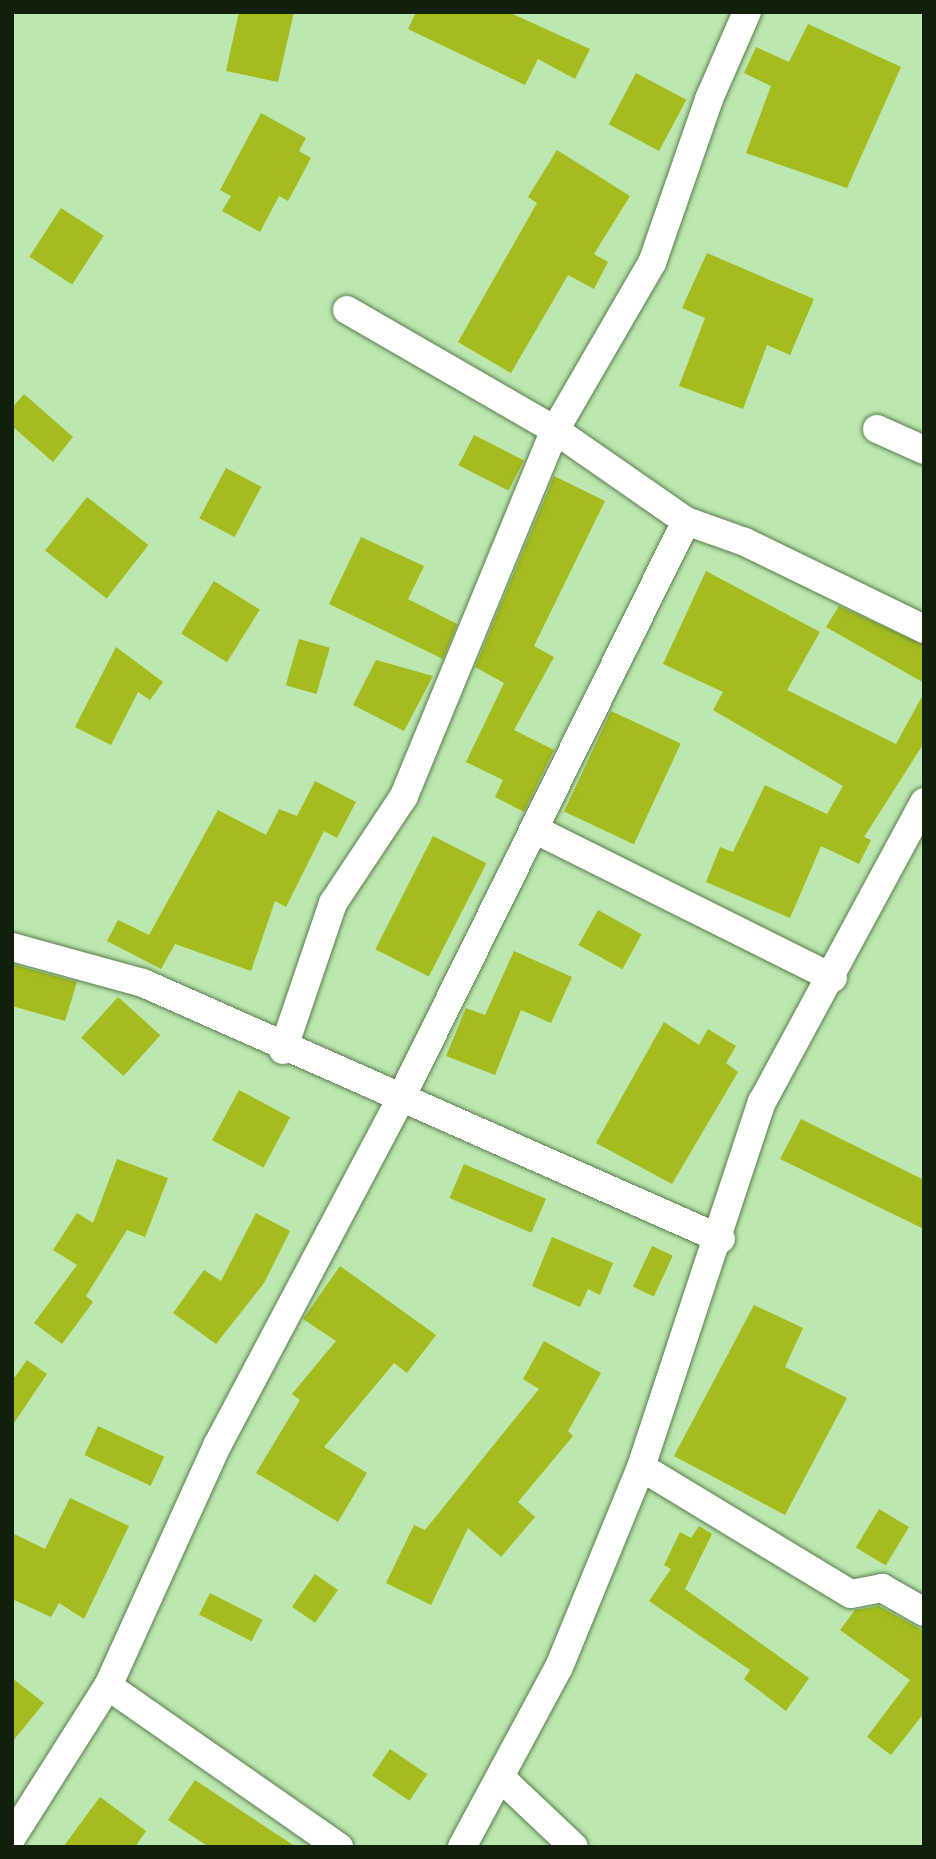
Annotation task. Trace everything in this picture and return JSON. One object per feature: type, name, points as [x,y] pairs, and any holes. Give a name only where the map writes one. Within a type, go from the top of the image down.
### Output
[{"type":"street","points":[[283,1050],[333,903],[404,796],[555,430],[652,263],[709,99],[747,12]]},
{"type":"street","points":[[347,310],[555,430],[686,521],[745,542],[924,629]]},
{"type":"street","points":[[877,429],[920,441]]},
{"type":"street","points":[[12,1837],[108,1686],[218,1444],[402,1096],[686,521]]},
{"type":"street","points":[[462,1847],[559,1667],[641,1467],[721,1239],[762,1102],[834,978],[924,802]]},
{"type":"street","points":[[534,829],[834,978]]},
{"type":"street","points":[[12,947],[143,983],[283,1050],[402,1096],[721,1239]]},
{"type":"street","points":[[641,1467],[852,1594],[882,1588],[924,1612]]},
{"type":"street","points":[[108,1686],[339,1847]]},
{"type":"street","points":[[501,1777],[574,1847]]},
{"type":"building","points":[[239,12],[294,12],[278,82],[226,71]]},
{"type":"building","points":[[416,12],[508,12],[590,49],[575,79],[538,59],[525,85],[408,29]]},
{"type":"building","points":[[808,24],[901,67],[847,188],[746,153],[771,86],[744,73],[756,47],[789,62]]},
{"type":"building","points":[[636,73],[686,100],[659,151],[609,124]]},
{"type":"building","points":[[261,113],[306,138],[299,151],[311,158],[288,201],[279,196],[260,232],[222,211],[231,196],[220,190]]},
{"type":"building","points":[[557,150],[630,196],[594,254],[608,262],[594,289],[568,275],[511,373],[458,342],[537,203],[528,197]]},
{"type":"building","points":[[61,208],[104,236],[72,284],[29,257]]},
{"type":"building","points":[[707,253],[814,299],[790,355],[767,345],[743,409],[679,386],[705,318],[682,308]]},
{"type":"building","points":[[24,394],[73,437],[53,462],[12,426],[12,408]]},
{"type":"building","points":[[474,435],[524,460],[508,491],[459,465]]},
{"type":"building","points":[[226,468],[261,487],[235,537],[199,518]]},
{"type":"building","points":[[554,476],[605,501],[534,646],[554,657],[514,730],[554,750],[524,812],[495,797],[503,780],[466,762],[504,683],[475,667]]},
{"type":"building","points":[[87,497],[148,545],[107,599],[45,551]]},
{"type":"building","points":[[361,537],[424,566],[408,599],[457,624],[443,659],[329,604]]},
{"type":"building","points":[[706,571],[820,632],[787,690],[896,744],[924,693],[924,743],[864,837],[871,840],[859,864],[821,846],[790,918],[706,882],[720,847],[733,852],[765,785],[827,814],[843,786],[713,710],[723,692],[663,664]]},
{"type":"building","points":[[214,581],[260,610],[227,662],[181,634]]},
{"type":"building","points":[[839,606],[924,645],[924,683],[826,627]]},
{"type":"building","points":[[299,639],[330,648],[317,694],[286,685]]},
{"type":"building","points":[[116,647],[163,682],[150,700],[138,692],[111,745],[75,727]]},
{"type":"building","points":[[376,660],[433,676],[404,731],[353,705]]},
{"type":"building","points":[[611,711],[681,744],[634,844],[564,812]]},
{"type":"building","points":[[315,781],[356,802],[337,838],[324,831],[286,907],[275,901],[251,971],[175,944],[161,969],[107,941],[118,920],[149,935],[218,810],[266,835],[279,809],[297,816]]},
{"type":"building","points":[[433,836],[486,863],[429,976],[375,949]]},
{"type":"building","points":[[598,910],[642,934],[622,969],[579,945]]},
{"type":"building","points":[[514,951],[572,977],[551,1023],[521,1010],[495,1075],[446,1056],[466,1008],[485,1015]]},
{"type":"building","points":[[12,964],[77,982],[65,1021],[12,1006]]},
{"type":"building","points":[[118,997],[160,1035],[124,1076],[81,1038]]},
{"type":"building","points":[[664,1022],[699,1045],[708,1029],[736,1046],[726,1063],[738,1072],[672,1184],[596,1143]]},
{"type":"building","points":[[239,1090],[290,1117],[263,1168],[212,1140]]},
{"type":"building","points":[[801,1119],[924,1180],[924,1229],[780,1159]]},
{"type":"building","points":[[117,1159],[168,1178],[145,1237],[127,1230],[86,1296],[93,1302],[62,1344],[34,1323],[77,1265],[53,1250],[77,1213],[93,1223]]},
{"type":"building","points":[[464,1164],[546,1199],[531,1233],[450,1198]]},
{"type":"building","points":[[256,1213],[290,1231],[264,1283],[216,1344],[173,1313],[204,1270],[221,1281]]},
{"type":"building","points":[[552,1237],[613,1263],[600,1295],[588,1289],[580,1307],[532,1286]]},
{"type":"building","points":[[652,1246],[673,1256],[654,1297],[633,1287]]},
{"type":"building","points":[[340,1266],[436,1335],[407,1373],[394,1363],[324,1447],[367,1473],[338,1522],[256,1473],[300,1400],[292,1394],[336,1341],[303,1319]]},
{"type":"building","points":[[754,1305],[803,1328],[785,1367],[847,1398],[785,1515],[674,1456]]},
{"type":"building","points":[[544,1341],[601,1373],[568,1431],[573,1436],[518,1502],[535,1517],[501,1557],[468,1528],[431,1605],[386,1583],[414,1525],[425,1530],[539,1389],[523,1379]]},
{"type":"building","points":[[27,1360],[47,1374],[12,1426],[12,1381]]},
{"type":"building","points":[[98,1426],[164,1457],[151,1486],[84,1455]]},
{"type":"building","points":[[70,1498],[129,1526],[84,1619],[59,1603],[51,1617],[12,1599],[12,1533],[45,1549]]},
{"type":"building","points":[[879,1509],[909,1527],[886,1566],[856,1548]]},
{"type":"building","points":[[699,1526],[712,1534],[685,1589],[809,1678],[786,1711],[744,1679],[750,1670],[649,1601],[671,1569],[664,1565],[680,1532],[691,1538]]},
{"type":"building","points":[[315,1574],[338,1590],[315,1623],[292,1607]]},
{"type":"building","points":[[210,1593],[263,1620],[252,1641],[199,1614]]},
{"type":"building","points":[[879,1606],[924,1631],[924,1713],[891,1755],[867,1737],[910,1680],[840,1630],[855,1610]]},
{"type":"building","points":[[12,1678],[44,1703],[12,1742]]},
{"type":"building","points":[[390,1749],[427,1774],[409,1801],[372,1776]]},
{"type":"building","points":[[195,1780],[296,1847],[209,1847],[168,1820]]},
{"type":"building","points":[[100,1797],[146,1831],[135,1847],[63,1847]]}]
